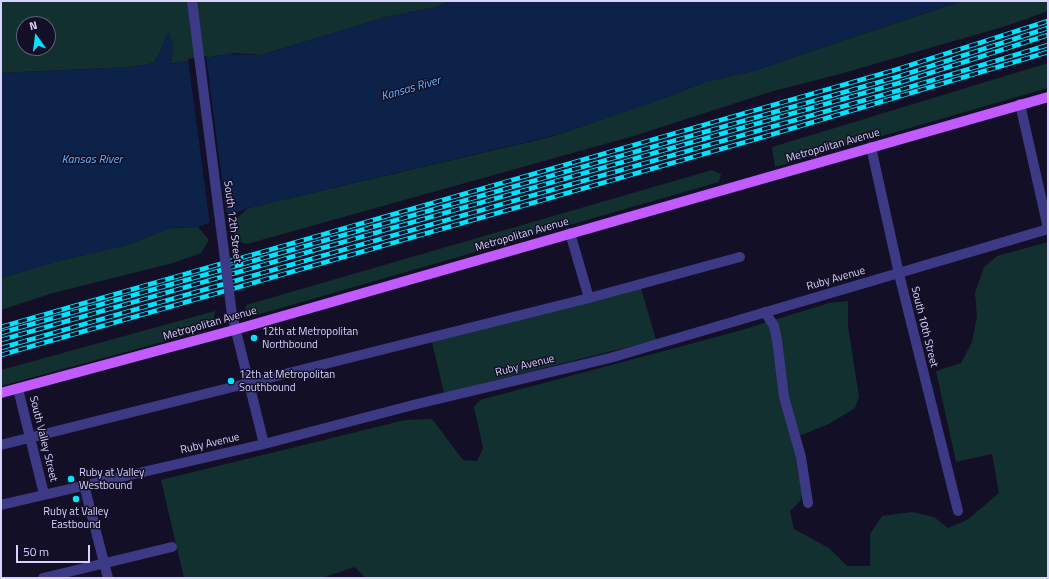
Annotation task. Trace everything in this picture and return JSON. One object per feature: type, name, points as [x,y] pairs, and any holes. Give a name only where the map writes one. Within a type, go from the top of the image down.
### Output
[{"type":"main road","name":"Metropolitan Avenue","points":[[1,394],[234,330],[1048,97]]},
{"type":"street","name":"South 12th Street","points":[[192,1],[234,330],[264,444]]},
{"type":"street","points":[[1020,104],[1048,229]]},
{"type":"street","name":"South 10th Street","points":[[872,148],[899,274],[958,512]]},
{"type":"street","name":"Ruby Avenue","points":[[1,505],[264,444],[417,404],[610,358],[1048,229]]},
{"type":"street","points":[[570,233],[589,298]]},
{"type":"street","points":[[1,445],[589,298],[740,257]]},
{"type":"street","points":[[766,312],[774,326],[784,397],[801,457],[808,502]]},
{"type":"street","name":"South Valley Street","points":[[18,389],[44,494]]},
{"type":"street","points":[[84,485],[108,578]]},
{"type":"street","points":[[43,578],[172,547]]},
{"type":"green space","points":[[1,1],[449,1],[436,7],[386,17],[261,55],[234,53],[170,64],[173,46],[168,30],[162,48],[154,63],[130,67],[1,73]]},
{"type":"green space","points":[[962,1],[1048,1],[1048,11],[1009,25],[840,74],[770,92],[637,135],[247,244],[234,240],[234,221],[248,208],[554,136],[662,99],[705,82],[757,70]]},
{"type":"green space","points":[[1048,63],[1048,88],[775,167],[772,147]]},
{"type":"green space","points":[[712,170],[721,174],[719,182],[260,314],[252,315],[245,312],[246,305]]},
{"type":"green space","points":[[198,227],[209,240],[201,253],[173,263],[53,293],[1,310],[1,278],[58,261],[127,245],[170,228]]},
{"type":"green space","points":[[1048,242],[1048,578],[365,578],[355,567],[321,578],[184,578],[161,480],[405,420],[432,419],[463,460],[477,461],[483,448],[474,407],[480,400],[735,332],[829,303],[848,301],[848,326],[859,397],[855,408],[829,424],[791,439],[797,454],[802,493],[801,500],[790,511],[794,529],[829,548],[847,566],[870,566],[870,534],[882,516],[912,512],[934,517],[948,528],[967,520],[999,493],[992,454],[956,462],[936,371],[961,363],[972,342],[977,317],[975,293],[984,267],[997,256]]},
{"type":"green space","points":[[641,288],[656,340],[444,393],[432,342]]},
{"type":"green space","points":[[215,311],[213,325],[177,338],[1,386],[1,370]]},
{"type":"water","name":"Kansas River","points":[[449,1],[962,1],[757,70],[705,82],[652,103],[556,135],[248,208],[198,227],[170,228],[127,245],[58,261],[1,278],[1,73],[129,67],[154,63],[162,48],[168,29],[173,46],[171,64],[228,54],[261,55],[386,17],[436,7]]},
{"type":"pier","points":[[206,56],[227,218],[210,225],[188,59]]},
{"type":"railway","points":[[1,327],[895,70],[1048,21]]},
{"type":"railway","points":[[1,333],[897,77],[1048,28]]},
{"type":"railway","points":[[1,340],[899,83],[1048,35]]},
{"type":"railway","points":[[1,348],[900,90],[1048,45]]},
{"type":"railway","points":[[1,355],[770,135],[1048,52]]},
{"type":"place","name":"12th at Metropolitan Northbound","points":[[254,338]]},
{"type":"place","name":"12th at Metropolitan Southbound","points":[[231,381]]},
{"type":"place","name":"Ruby at Valley Westbound","points":[[71,479]]},
{"type":"place","name":"Ruby at Valley Eastbound","points":[[76,499]]}]
